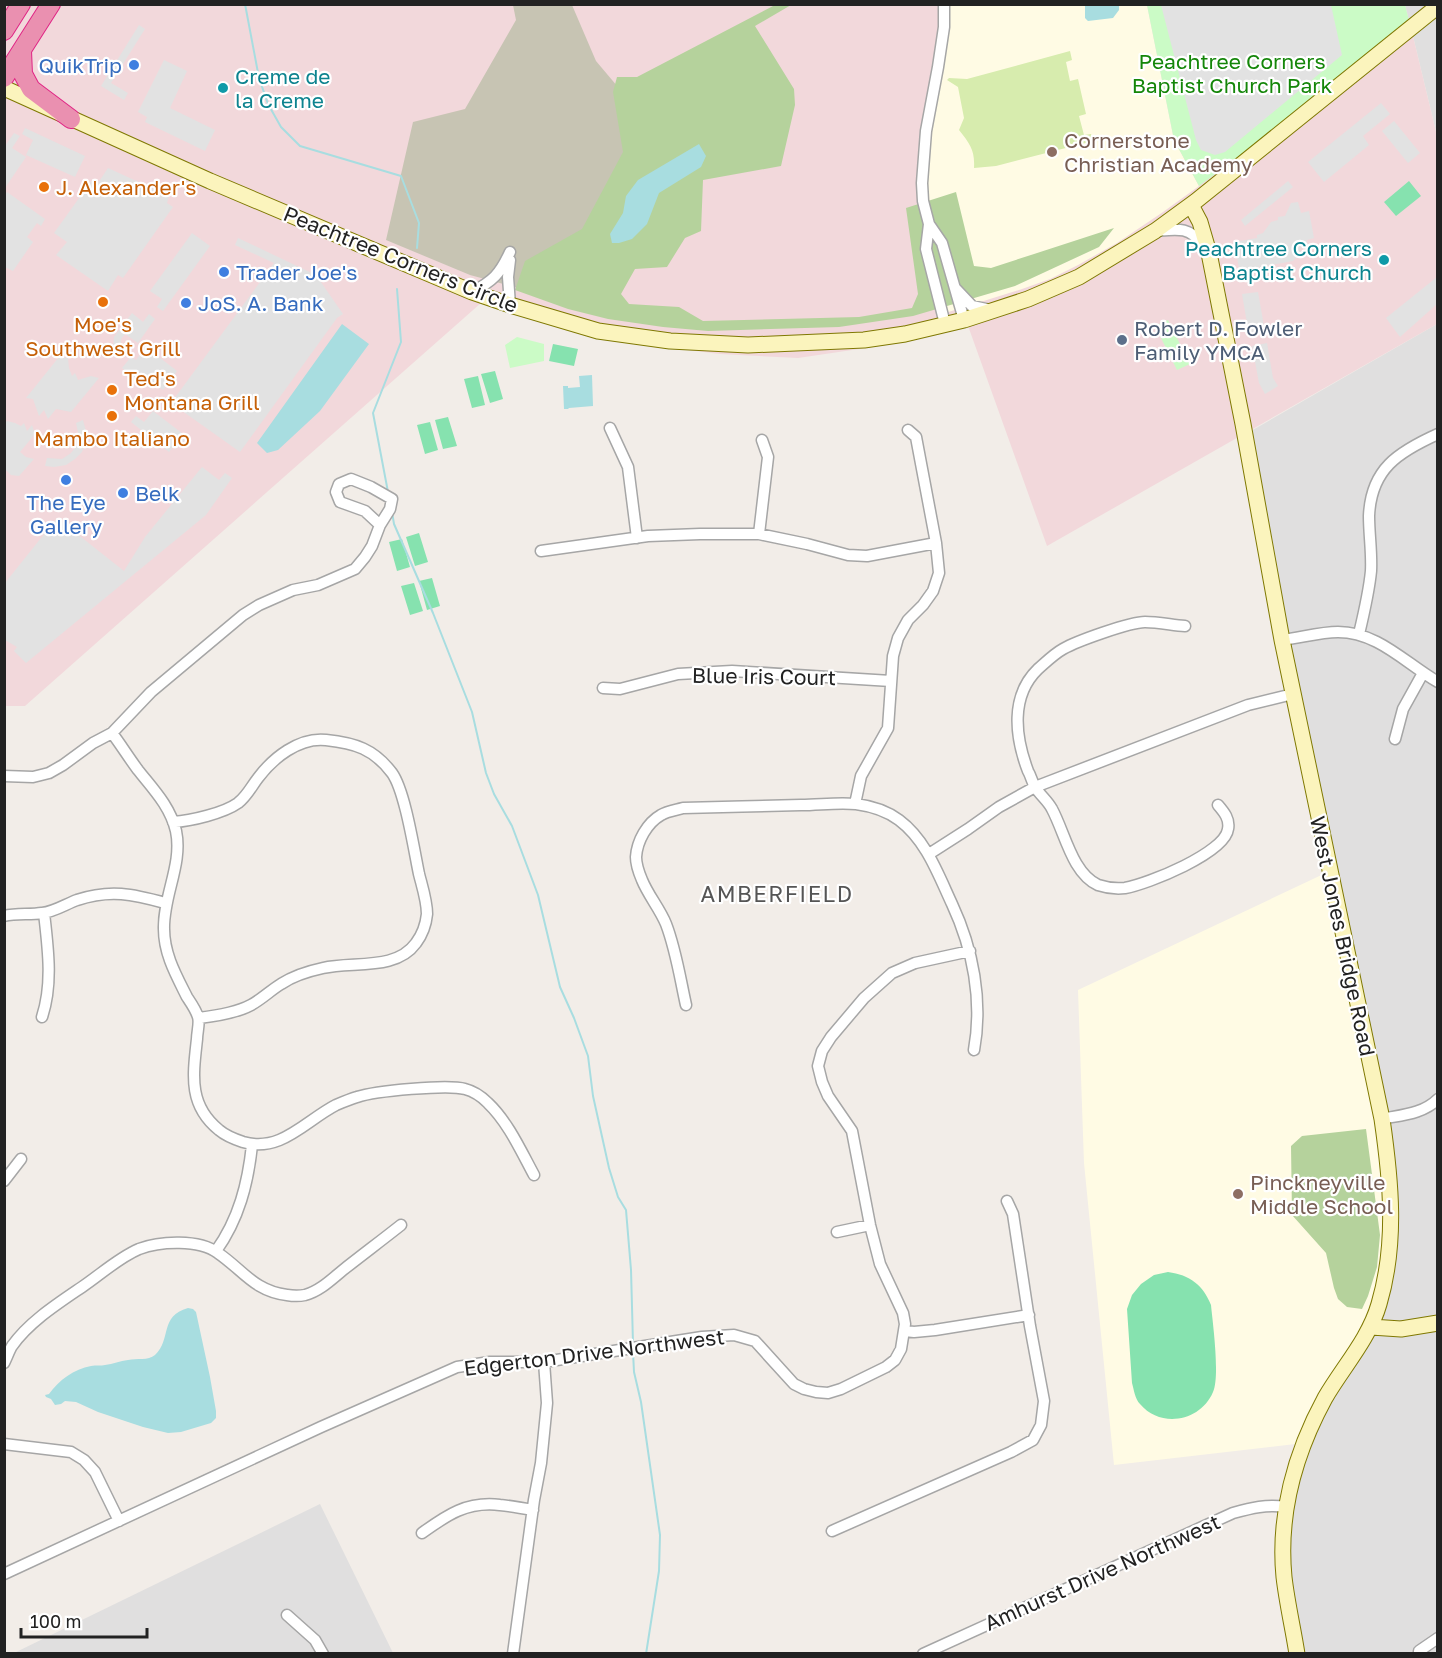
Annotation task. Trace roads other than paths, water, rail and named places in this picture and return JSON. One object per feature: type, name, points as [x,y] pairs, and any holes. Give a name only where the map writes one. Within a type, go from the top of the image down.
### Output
[{"type":"highway","points":[[4,31],[21,4]]},
{"type":"highway","points":[[4,78],[51,4]]},
{"type":"highway","points":[[22,51],[23,74],[31,89],[71,119]]},
{"type":"street","points":[[944,4],[944,27],[922,165],[923,201],[929,224],[942,243],[964,320]]},
{"type":"street","name":"Peachtree Corners Circle","points":[[4,88],[268,206],[472,292],[598,331],[670,341],[737,344],[864,340],[905,334],[964,320],[1028,299],[1079,277],[1155,231],[1191,205],[1437,6]]},
{"type":"street","name":"West Jones Bridge Road","points":[[1191,205],[1200,222],[1209,253],[1282,640],[1382,1119],[1389,1167],[1392,1225],[1387,1271],[1380,1303],[1371,1327],[1325,1398],[1304,1443],[1286,1507],[1283,1531],[1284,1579],[1297,1653]]},
{"type":"street","points":[[929,224],[926,249],[945,324]]},
{"type":"street","points":[[1155,231],[1186,231],[1196,236],[1209,253]]},
{"type":"street","points":[[492,298],[510,252],[508,278],[510,305]]},
{"type":"street","points":[[472,292],[502,270]]},
{"type":"street","points":[[955,287],[972,306],[995,310]]},
{"type":"street","points":[[610,429],[628,467],[637,538]]},
{"type":"street","points":[[855,804],[861,776],[888,728],[893,656],[898,638],[908,620],[933,591],[939,573],[936,543],[915,437],[908,430]]},
{"type":"street","points":[[1359,634],[1371,570],[1369,515],[1372,489],[1391,461],[1437,434]]},
{"type":"street","points":[[759,534],[768,457],[762,440]]},
{"type":"street","points":[[4,776],[33,777],[49,773],[63,765],[93,743],[112,733],[151,692],[243,615],[260,604],[293,590],[318,585],[354,569],[372,546],[380,525],[390,509],[392,499],[351,479],[339,484],[336,492],[340,502],[365,511],[380,525]]},
{"type":"street","points":[[541,551],[637,538],[699,534],[759,534],[848,555],[867,556],[936,543]]},
{"type":"street","points":[[1185,626],[1143,621],[1111,630],[1063,649],[1029,678],[1019,705],[1017,730],[1022,755],[1035,787],[1052,807],[1074,859],[1088,879],[1099,885],[1123,888],[1147,882],[1204,855],[1224,840],[1228,829],[1227,817],[1218,805]]},
{"type":"street","points":[[1282,640],[1337,632],[1359,634],[1394,651],[1437,682]]},
{"type":"street","name":"Blue Iris Court","points":[[603,688],[620,689],[678,674],[732,671],[891,681]]},
{"type":"street","points":[[1395,739],[1403,709],[1423,673]]},
{"type":"street","points":[[929,854],[999,807],[1035,787],[1248,705],[1293,694]]},
{"type":"street","points":[[112,733],[161,798],[177,834],[175,872],[165,903],[164,930],[168,958],[199,1018],[193,1076],[194,1091],[207,1119],[232,1138],[252,1145],[270,1144],[284,1140],[328,1110],[358,1096],[449,1087],[465,1089],[476,1093],[488,1102],[502,1120],[534,1175]]},
{"type":"street","points":[[173,822],[190,820],[237,804],[278,757],[304,743],[322,739],[353,743],[369,751],[394,776],[403,799],[427,912],[423,932],[415,945],[397,958],[373,964],[338,965],[303,974],[283,982],[250,1006],[199,1018]]},
{"type":"street","points":[[686,1005],[666,923],[638,869],[636,857],[639,845],[643,833],[651,822],[662,814],[683,808],[855,804],[884,811],[900,821],[913,833],[929,854],[956,913],[969,951],[978,1007],[974,1050]]},
{"type":"street","points":[[4,916],[44,913],[78,900],[103,894],[139,895],[165,903]]},
{"type":"street","points":[[42,1017],[48,983],[44,913]]},
{"type":"street","points":[[969,951],[903,967],[882,981],[831,1036],[822,1051],[818,1066],[828,1096],[852,1131],[880,1264],[903,1313],[905,1331],[935,1330],[1029,1315]]},
{"type":"street","points":[[1382,1119],[1414,1113],[1434,1103],[1437,1099]]},
{"type":"street","points":[[216,1251],[233,1223],[244,1195],[250,1169],[252,1145]]},
{"type":"street","points":[[4,1180],[21,1159]]},
{"type":"street","points":[[832,1531],[1011,1452],[1033,1440],[1041,1425],[1044,1401],[1013,1214],[1007,1201]]},
{"type":"street","points":[[4,1363],[8,1345],[44,1315],[116,1263],[137,1250],[154,1244],[173,1242],[216,1251],[250,1281],[265,1290],[292,1296],[306,1295],[322,1287],[401,1225]]},
{"type":"street","points":[[837,1232],[870,1225]]},
{"type":"street","points":[[1371,1327],[1401,1329],[1437,1323]]},
{"type":"street","name":"Edgerton Drive Northwest","points":[[4,1574],[321,1427],[457,1367],[490,1362],[543,1362],[702,1337],[734,1335],[755,1341],[794,1384],[804,1389],[828,1393],[874,1374],[895,1360],[901,1349],[905,1331]]},
{"type":"street","points":[[513,1653],[541,1463],[547,1403],[543,1362]]},
{"type":"street","points":[[4,1444],[70,1452],[84,1460],[95,1472],[119,1521]]},
{"type":"street","points":[[422,1533],[445,1517],[476,1504],[498,1504],[533,1510]]},
{"type":"street","name":"Amhurst Drive Northwest","points":[[923,1653],[1233,1513],[1275,1505],[1286,1507]]},
{"type":"street","points":[[287,1615],[315,1640],[323,1653]]},
{"type":"street","points":[[1419,1652],[1437,1638]]},
{"type":"water","points":[[1085,5],[1119,5],[1119,10],[1113,18],[1088,21],[1085,18]]},
{"type":"water","points":[[699,144],[706,156],[701,167],[659,193],[647,224],[632,239],[612,243],[610,234],[623,213],[626,196],[638,180]]},
{"type":"water","points":[[342,324],[369,344],[320,411],[278,450],[267,453],[257,443]]},
{"type":"water","points":[[592,375],[593,406],[564,409],[563,386],[580,387],[579,376]]},
{"type":"water","points":[[188,1308],[196,1312],[210,1377],[216,1411],[216,1418],[211,1423],[181,1432],[168,1433],[98,1412],[76,1402],[65,1401],[55,1405],[51,1399],[46,1397],[45,1395],[73,1372],[91,1366],[152,1357],[160,1349],[173,1316]]},
{"type":"waterway","points":[[245,4],[259,78],[268,104],[281,127],[300,146],[401,176],[419,223],[417,248]]},
{"type":"waterway","points":[[388,492],[373,413],[401,342],[397,289]]},
{"type":"waterway","points":[[392,512],[394,524],[433,613],[472,712],[486,773],[494,794],[512,826],[538,895],[560,987],[588,1056],[593,1096],[609,1168],[618,1197],[626,1210],[631,1270],[633,1343]]},
{"type":"waterway","points":[[633,1352],[634,1372],[641,1402],[660,1535],[659,1571],[646,1654]]},
{"type":"place","name":"QuikTrip","points":[[134,65]]},
{"type":"place","name":"Creme de la Creme","points":[[223,88]]},
{"type":"place","name":"Cornerstone Christian Academy","points":[[1052,152]]},
{"type":"place","name":"J. Alexander's","points":[[44,187]]},
{"type":"place","name":"Peachtree Corners Baptist Church","points":[[1384,260]]},
{"type":"place","name":"Trader Joe's","points":[[224,272]]},
{"type":"place","name":"Moe's Southwest Grill","points":[[103,302]]},
{"type":"place","name":"JoS. A. Bank","points":[[186,303]]},
{"type":"place","name":"Robert D. Fowler Family YMCA","points":[[1122,340]]},
{"type":"place","name":"Ted's Montana Grill","points":[[112,390]]},
{"type":"place","name":"Mambo Italiano","points":[[112,416]]},
{"type":"place","name":"The Eye Gallery","points":[[66,480]]},
{"type":"place","name":"Belk","points":[[123,493]]},
{"type":"place","name":"Pinckneyville Middle School","points":[[1238,1194]]},
{"type":"district","name":"AMBERFIELD","points":[[777,893]]},
{"type":"park label","name":"Peachtree Corners Baptist Church Park","points":[[1232,73]]}]
